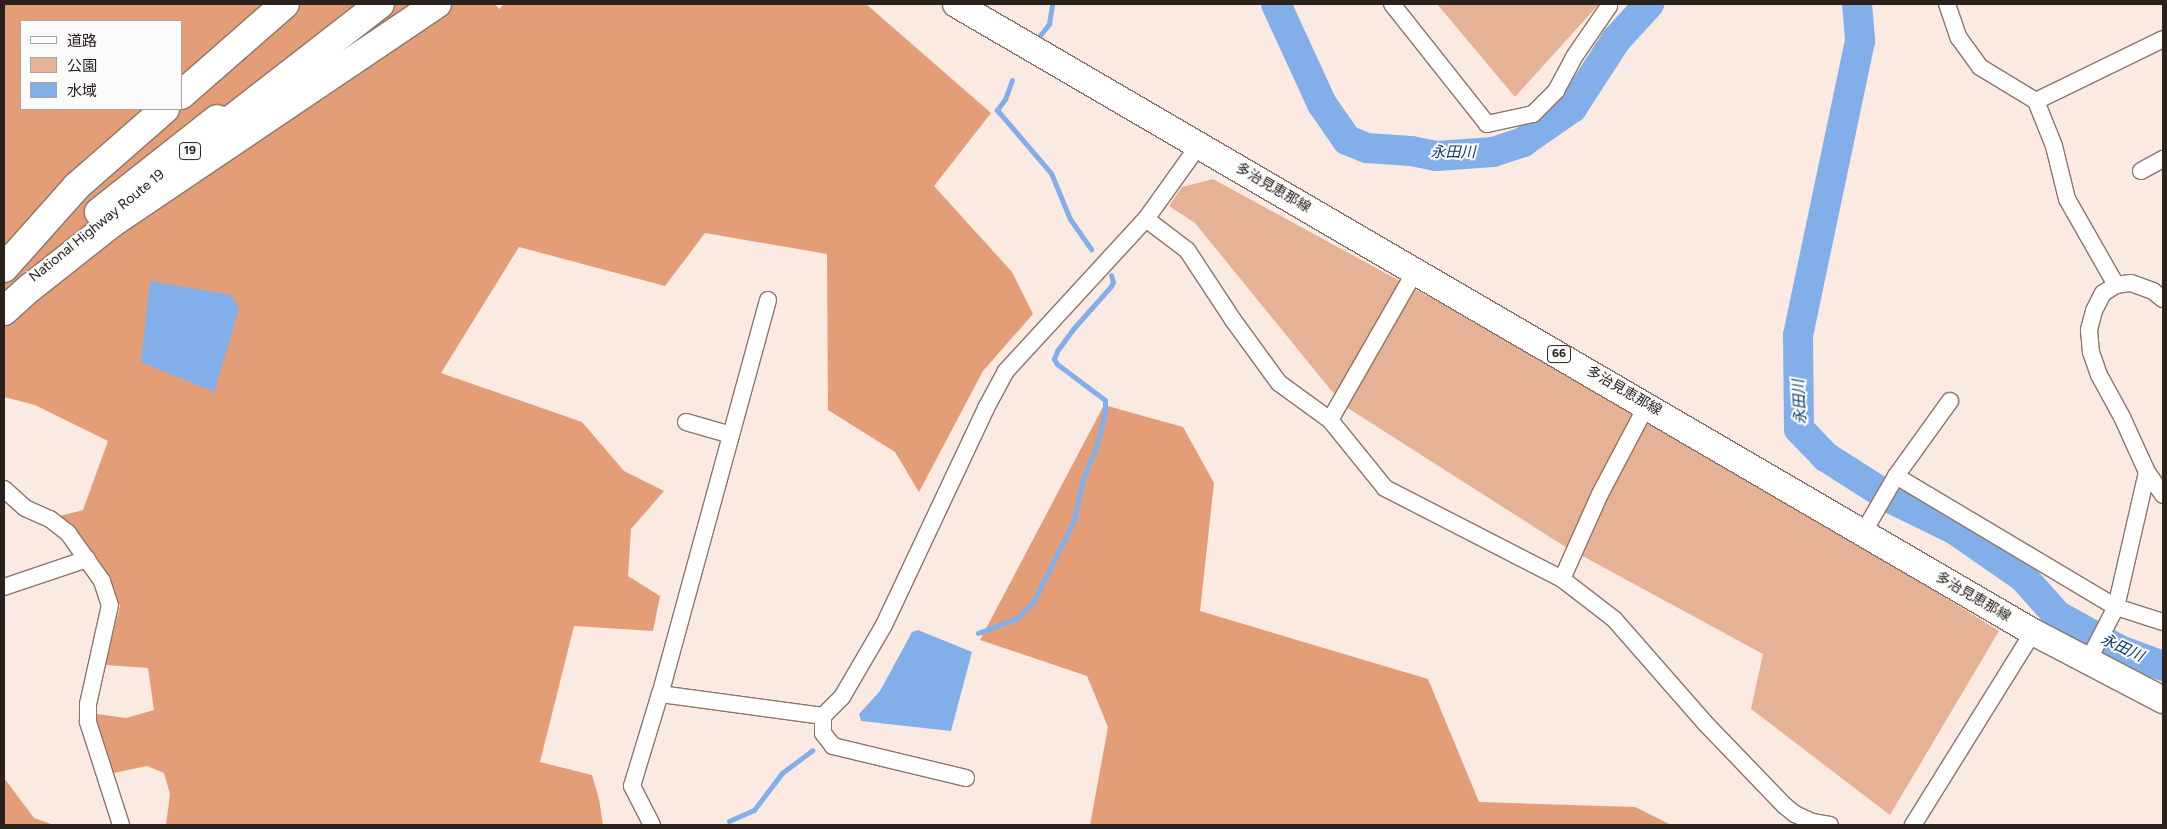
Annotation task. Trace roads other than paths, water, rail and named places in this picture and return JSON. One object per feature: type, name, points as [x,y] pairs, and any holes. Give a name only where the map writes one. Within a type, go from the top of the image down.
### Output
[{"type":"highway","points":[[182,94],[285,4]]},
{"type":"highway","name":"National Highway Route 19","points":[[4,291],[33,264],[365,4]]},
{"type":"highway","name":"National Highway Route 19","points":[[4,303],[89,230],[380,4]]},
{"type":"highway","points":[[4,311],[31,287],[112,223],[437,4]]},
{"type":"highway","points":[[4,268],[77,186],[164,110]]},
{"type":"main road","name":"多治見恵那線","points":[[956,4],[1647,405],[1867,526],[2033,632],[2090,657],[2163,700]]},
{"type":"street","points":[[1392,4],[1487,124],[1533,114],[1556,91],[1574,57],[1609,4]]},
{"type":"street","points":[[1947,4],[1959,38],[1980,67],[2036,101],[2054,146],[2067,199],[2116,286]]},
{"type":"street","points":[[2036,101],[2163,39]]},
{"type":"street","points":[[966,778],[833,746],[823,733],[823,716],[842,697],[884,625],[986,408],[1006,372],[1146,219],[1200,145]]},
{"type":"street","points":[[2141,171],[2163,159]]},
{"type":"street","points":[[1146,219],[1187,250],[1233,320],[1279,382],[1330,420],[1384,488],[1562,579],[1614,619],[1705,724],[1785,806],[1795,814],[1812,822],[1830,825]]},
{"type":"street","points":[[1330,420],[1416,270]]},
{"type":"street","points":[[2163,299],[2153,291],[2131,283],[2116,286],[2103,293],[2094,311],[2089,330],[2091,352],[2099,375],[2122,417],[2146,472],[2163,495]]},
{"type":"street","points":[[652,825],[632,786],[660,694],[768,300]]},
{"type":"street","points":[[1867,526],[1894,480],[1950,401]]},
{"type":"street","points":[[1562,579],[1600,494],[1647,405]]},
{"type":"street","points":[[686,422],[731,435]]},
{"type":"street","points":[[2090,657],[2114,612],[2146,472]]},
{"type":"street","points":[[1894,480],[2114,612],[2163,622]]},
{"type":"street","points":[[4,489],[10,497],[25,508],[50,519],[68,533],[102,581],[110,605],[88,704],[88,722],[121,825]]},
{"type":"street","points":[[4,587],[87,559]]},
{"type":"street","points":[[1913,825],[2033,632]]},
{"type":"street","points":[[660,694],[823,716]]},
{"type":"water","points":[[150,281],[231,295],[239,309],[214,392],[141,362]]},
{"type":"water","points":[[918,630],[972,652],[951,731],[861,721],[859,714],[880,691],[912,632]]},
{"type":"waterway","points":[[1038,38],[1049,24],[1052,4]]},
{"type":"waterway","name":"永田川","points":[[1276,4],[1322,104],[1347,140],[1367,148],[1411,151],[1437,156],[1493,152],[1523,142],[1572,108],[1616,40],[1649,4]]},
{"type":"waterway","name":"永田川","points":[[1857,4],[1860,41],[1798,335],[1799,429],[1826,457],[1892,499],[1955,530],[2023,577],[2057,615],[2120,650],[2163,666]]},
{"type":"waterway","points":[[1012,80],[1005,99],[997,110],[1051,173],[1070,219],[1091,249]]},
{"type":"waterway","points":[[978,633],[1017,618],[1033,602],[1074,520],[1082,481],[1097,444],[1105,413],[1105,400],[1057,364],[1054,359],[1057,351],[1073,329],[1111,286],[1113,282],[1111,275]]},
{"type":"waterway","points":[[729,821],[754,810],[782,773],[812,750]]}]
